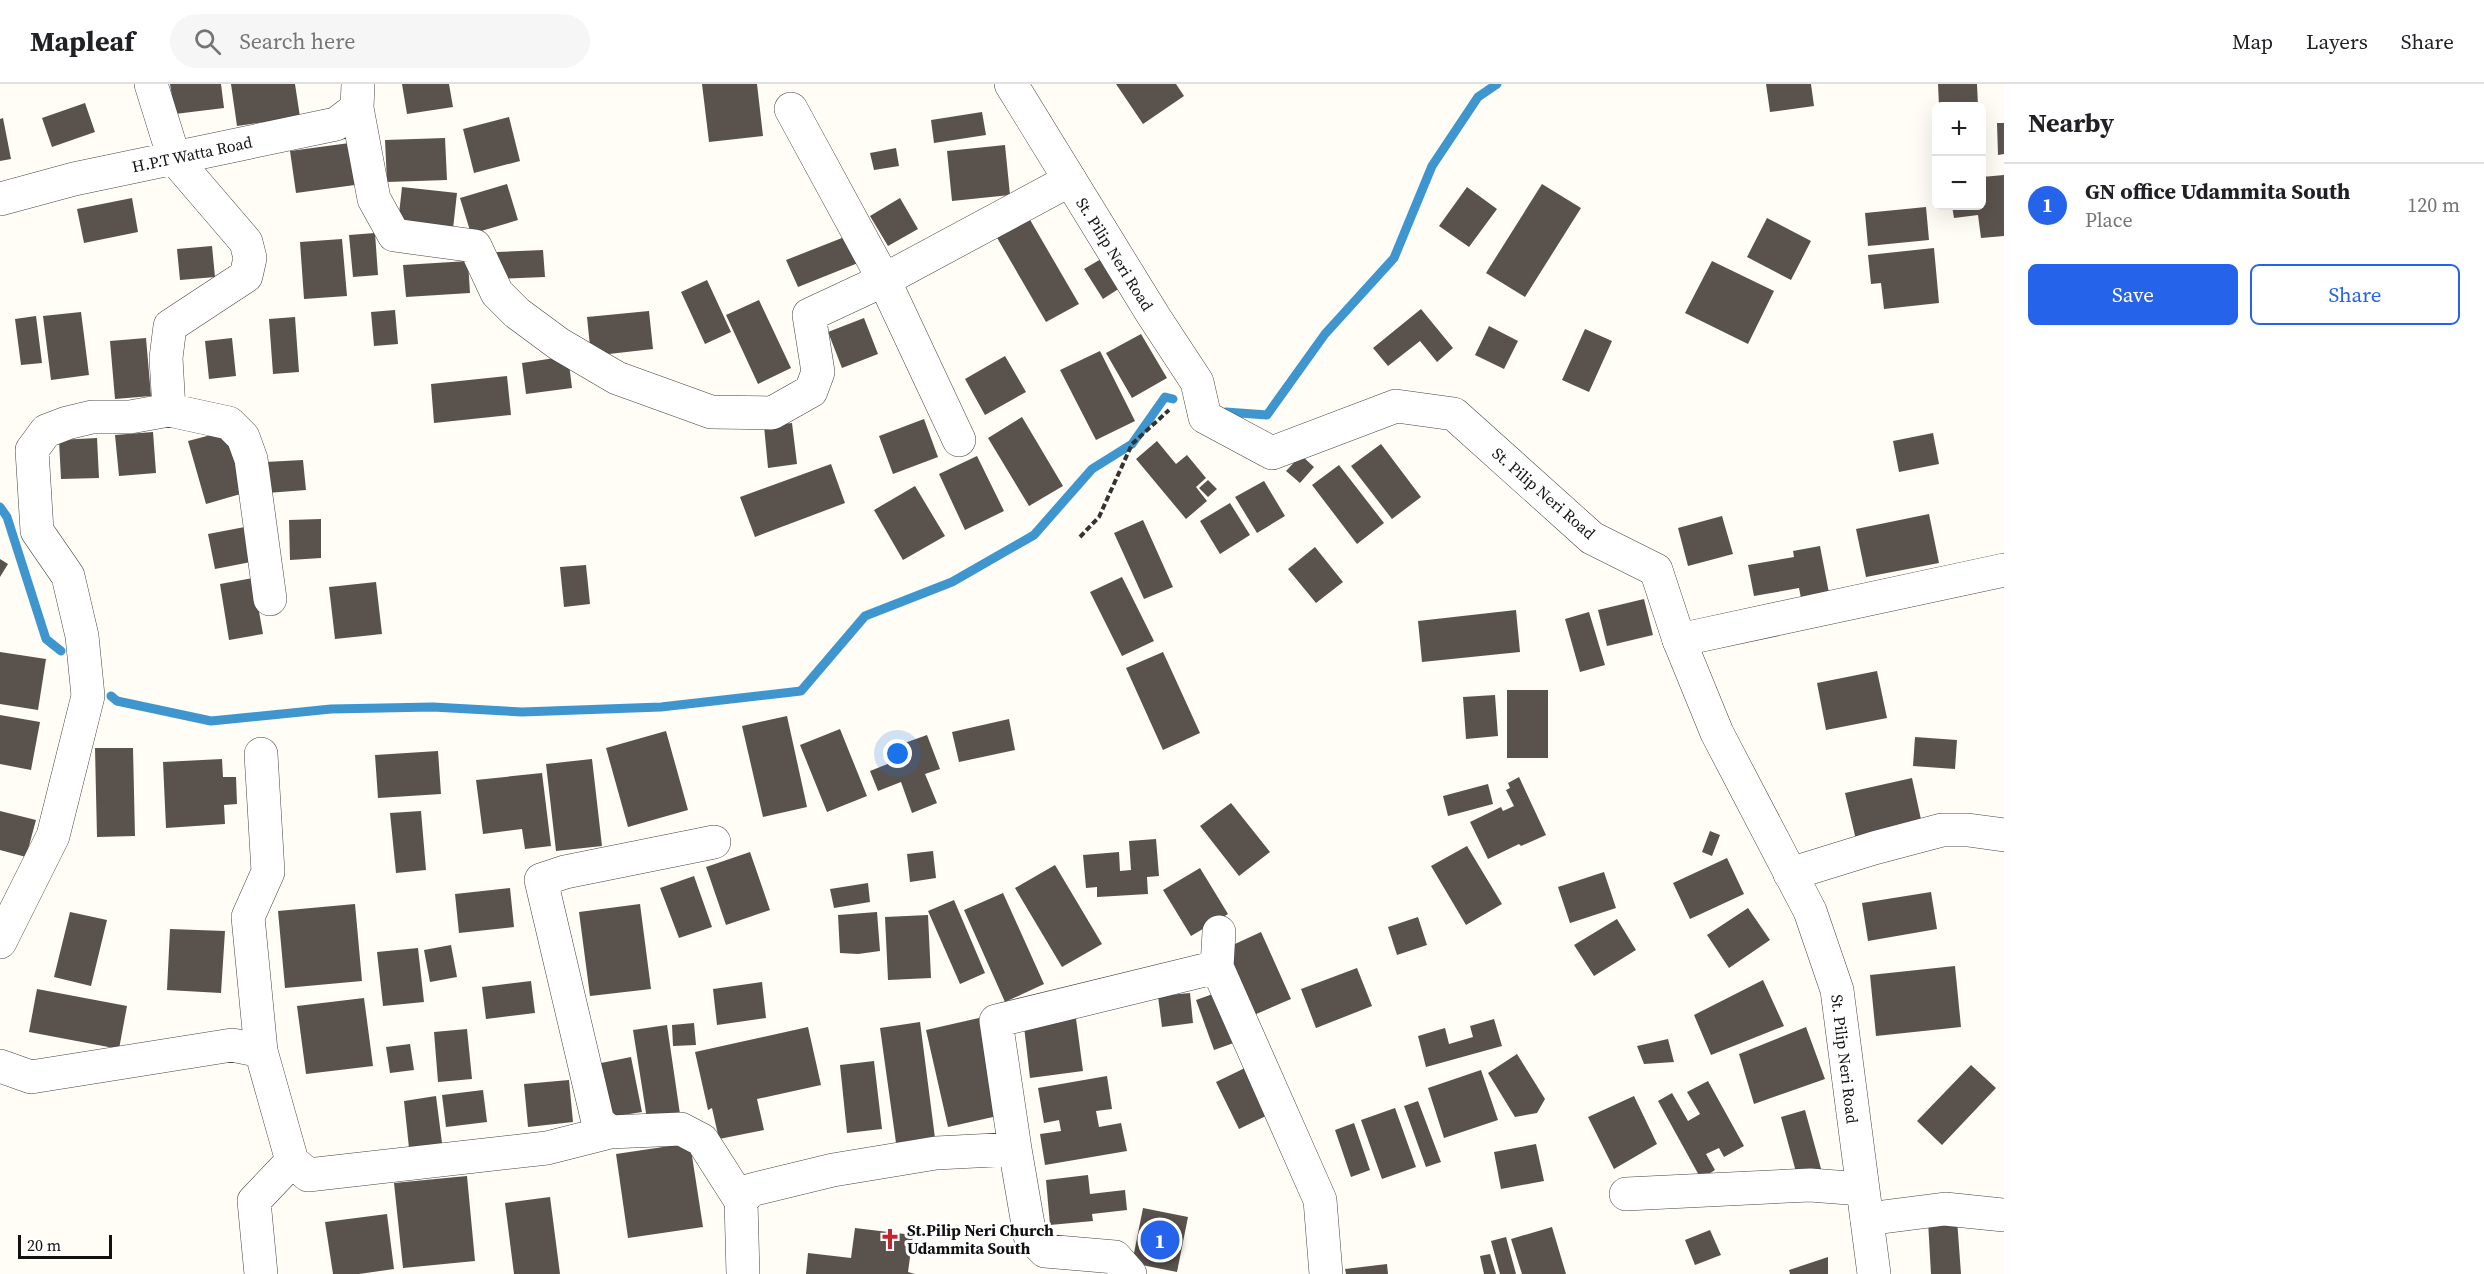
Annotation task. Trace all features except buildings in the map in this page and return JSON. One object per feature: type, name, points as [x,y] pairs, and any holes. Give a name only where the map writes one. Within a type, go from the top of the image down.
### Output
[{"type":"street","points":[[151,84],[174,158],[246,242],[250,258],[246,276],[170,326],[166,358],[169,410]]},
{"type":"street","name":"St. Pilip Neri Road","points":[[1011,84],[1043,132],[1153,315],[1197,382],[1205,417],[1272,453],[1396,406],[1454,414],[1592,538],[1656,570],[1679,640],[1716,733],[1810,911],[1837,990],[1875,1274]]},
{"type":"street","points":[[358,96],[374,199],[394,235],[474,246],[496,293],[517,313],[559,344],[617,378],[711,412],[772,413],[811,391],[818,372],[809,315],[884,279],[1070,180]]},
{"type":"street","name":"H.P.T Watta Road","points":[[0,199],[74,179],[336,124],[358,96]]},
{"type":"street","points":[[791,109],[884,279],[959,440]]},
{"type":"street","points":[[0,942],[53,836],[88,696],[82,636],[68,576],[38,531],[32,450],[46,431],[92,417],[130,417],[169,410],[229,423],[243,438],[251,459],[270,599]]},
{"type":"street","points":[[1679,640],[2004,570]]},
{"type":"street","points":[[261,754],[268,872],[248,917],[261,1051],[292,1161],[308,1175],[547,1148],[610,1132],[681,1129],[702,1140],[741,1201],[742,1274]]},
{"type":"street","points":[[1790,873],[1942,830],[1968,830],[2004,835]]},
{"type":"street","points":[[610,1132],[598,1122],[540,880],[565,872],[714,842]]},
{"type":"street","points":[[1219,932],[1217,967],[1320,1200],[1326,1274]]},
{"type":"street","points":[[1130,1274],[1115,1257],[1045,1251],[1030,1236],[996,1020],[1217,967]]},
{"type":"street","points":[[0,1066],[31,1077],[232,1045],[261,1051]]},
{"type":"street","points":[[741,1201],[751,1190],[833,1170],[936,1153],[1015,1149]]},
{"type":"street","points":[[261,1274],[254,1201],[292,1161]]},
{"type":"street","points":[[1626,1194],[1834,1185],[1864,1204],[2004,1215]]},
{"type":"path","points":[[1080,537],[1100,517],[1132,444],[1197,382]]},
{"type":"waterway","points":[[1226,412],[1267,415],[1325,334],[1394,258],[1432,166],[1478,97],[1497,84]]},
{"type":"waterway","points":[[111,696],[117,701],[211,721],[331,709],[433,707],[522,712],[661,707],[801,691],[865,616],[952,582],[1034,535],[1092,469],[1132,444],[1165,397],[1173,399]]},
{"type":"waterway","points":[[0,507],[7,517],[46,639],[61,651]]},
{"type":"place","name":"St.Pilip Neri Church Udammita South","points":[[890,1239]]},
{"type":"place","name":"GN office Udammita South","points":[[1160,1240]]}]
